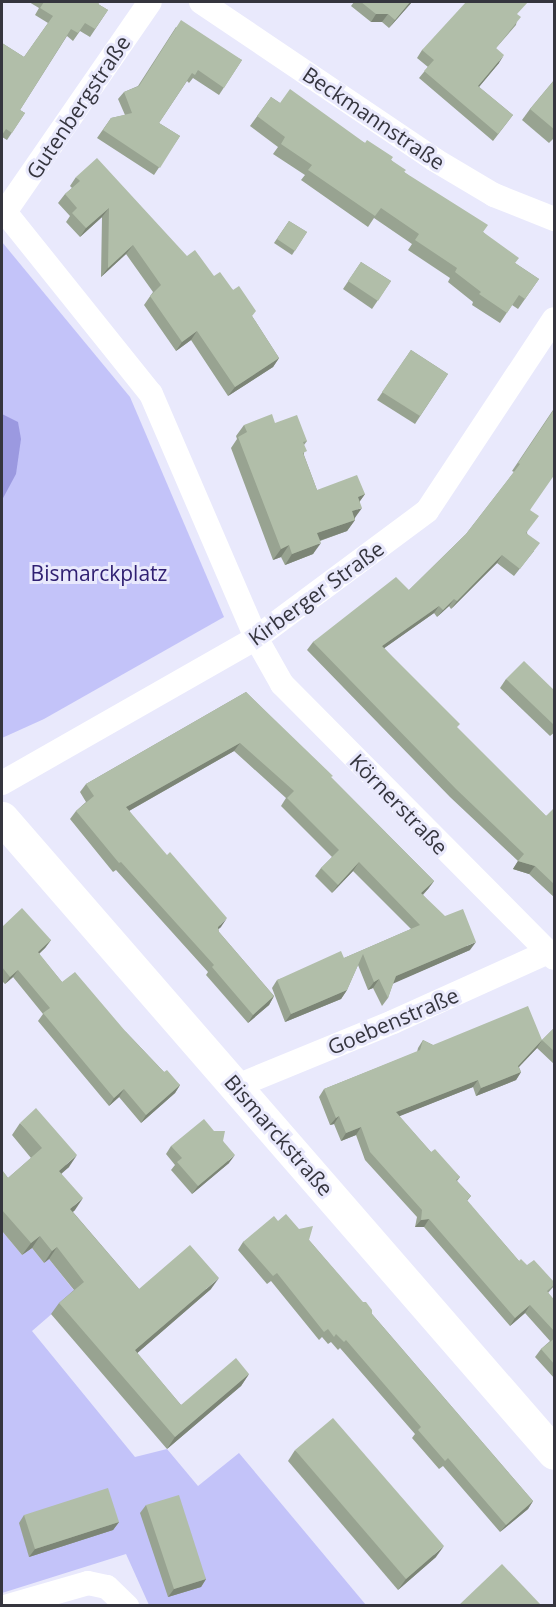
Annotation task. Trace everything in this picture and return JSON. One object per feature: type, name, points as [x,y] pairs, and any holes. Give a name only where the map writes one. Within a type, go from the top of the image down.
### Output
[{"type":"main road","name":"Bismarckstraße","points":[[2,818],[555,1453]]},
{"type":"street","name":"Gutenbergstraße","points":[[4,212],[150,2]]},
{"type":"street","name":"Beckmannstraße","points":[[201,2],[435,160],[494,195],[555,219]]},
{"type":"street","points":[[4,212],[151,394],[256,638]]},
{"type":"street","name":"Kirberger Straße","points":[[2,783],[256,638],[427,511],[555,319]]},
{"type":"street","name":"Körnerstraße","points":[[256,638],[282,684],[551,955]]},
{"type":"street","name":"Goebenstraße","points":[[237,1086],[551,955]]},
{"type":"street","points":[[8,1605],[88,1583],[107,1587],[127,1605]]},
{"type":"green space","name":"Bismarckplatz","points":[[2,242],[130,397],[224,617],[44,719],[2,738]]},
{"type":"green space","points":[[2,1231],[22,1255],[32,1248],[44,1263],[49,1259],[76,1293],[32,1331],[135,1457],[167,1449],[198,1486],[239,1453],[366,1605],[149,1605],[126,1554],[2,1593]]},
{"type":"shaded area","points":[[2,414],[18,422],[21,439],[16,474],[2,500]]},
{"type":"building","points":[[44,2],[100,2],[98,4],[108,10],[95,29],[85,23],[78,33],[71,29],[20,110],[25,113],[12,133],[6,129],[2,135],[2,43],[24,57],[53,16],[40,8]]},
{"type":"building","points":[[361,2],[410,2],[395,20],[388,14],[376,14]]},
{"type":"building","points":[[466,2],[528,2],[517,14],[521,17],[496,48],[504,55],[478,86],[513,115],[498,134],[424,71],[434,60],[422,50]]},
{"type":"building","points":[[181,20],[242,60],[224,88],[198,70],[195,75],[192,73],[159,123],[180,136],[160,168],[103,130],[111,118],[132,113],[124,92],[139,86]]},
{"type":"building","points":[[555,79],[555,130],[530,109]]},
{"type":"building","points":[[290,89],[365,143],[367,140],[393,157],[391,160],[406,170],[404,172],[488,225],[483,232],[519,258],[515,263],[539,279],[525,299],[519,295],[507,313],[479,294],[481,292],[455,272],[457,268],[415,240],[419,234],[381,208],[375,216],[308,170],[312,165],[281,144],[285,137],[257,116],[271,97],[280,103]]},
{"type":"building","points":[[97,158],[187,256],[195,250],[214,276],[220,272],[233,290],[239,286],[256,311],[252,316],[279,358],[235,387],[197,331],[182,342],[150,296],[161,285],[133,245],[108,268],[109,208],[86,228],[72,213],[77,208],[65,194],[80,181],[76,177]]},
{"type":"building","points":[[289,221],[307,232],[295,251],[277,239]]},
{"type":"building","points":[[361,262],[391,281],[378,301],[348,281]]},
{"type":"building","points":[[411,350],[448,374],[420,416],[382,392]]},
{"type":"building","points":[[555,408],[555,474],[530,510],[539,516],[526,533],[540,543],[520,569],[502,555],[457,601],[454,599],[443,610],[439,606],[382,646],[460,724],[457,727],[546,816],[553,809],[555,811],[555,885],[535,866],[518,861],[524,854],[456,789],[313,642],[396,577],[409,590],[466,534],[520,464],[518,463]]},
{"type":"building","points":[[272,414],[275,423],[297,415],[307,441],[303,442],[307,451],[303,453],[317,490],[357,475],[365,494],[358,497],[362,508],[352,511],[355,520],[317,533],[321,543],[292,554],[289,545],[281,549],[238,437],[247,432],[244,425]]},
{"type":"building","points":[[524,661],[555,691],[555,726],[506,679]]},
{"type":"building","points":[[246,692],[333,776],[331,777],[434,881],[421,893],[445,916],[463,909],[476,942],[396,976],[388,998],[379,979],[374,982],[363,954],[347,990],[291,1014],[277,980],[341,951],[344,958],[420,925],[359,862],[338,885],[321,868],[339,850],[287,798],[294,791],[240,743],[126,807],[167,855],[170,852],[227,918],[218,927],[219,932],[274,996],[253,1015],[212,967],[214,965],[121,862],[119,863],[76,811],[94,796],[86,784]]},
{"type":"building","points":[[22,908],[51,940],[38,952],[62,982],[75,972],[126,1032],[164,1072],[167,1070],[180,1085],[146,1115],[124,1089],[114,1098],[43,1013],[50,1008],[18,970],[10,977],[2,967],[2,927]]},
{"type":"building","points":[[528,1006],[542,1040],[518,1066],[521,1072],[481,1088],[478,1080],[396,1112],[431,1152],[435,1149],[460,1177],[456,1180],[471,1196],[467,1200],[519,1261],[521,1259],[527,1265],[534,1260],[555,1283],[547,1291],[555,1301],[555,1332],[530,1305],[515,1318],[429,1219],[421,1220],[422,1210],[370,1152],[361,1127],[346,1133],[339,1116],[336,1118],[324,1089],[420,1050],[423,1040],[433,1045]]},
{"type":"building","points":[[555,1027],[555,1052],[542,1040]]},
{"type":"building","points":[[36,1108],[77,1155],[59,1171],[83,1198],[70,1209],[139,1289],[190,1245],[219,1278],[135,1350],[181,1405],[236,1358],[249,1374],[175,1437],[59,1303],[84,1282],[57,1247],[52,1251],[40,1236],[31,1243],[2,1210],[2,1170],[8,1178],[42,1148],[20,1123]]},
{"type":"building","points":[[204,1119],[214,1131],[225,1131],[223,1141],[235,1155],[198,1186],[177,1162],[182,1158],[171,1146]]},
{"type":"building","points":[[286,1214],[299,1229],[313,1226],[309,1240],[363,1302],[366,1302],[372,1314],[533,1501],[506,1525],[448,1458],[445,1461],[418,1430],[421,1427],[346,1340],[344,1342],[336,1334],[334,1337],[328,1329],[324,1332],[277,1273],[273,1276],[243,1242],[274,1216],[278,1221]]},
{"type":"building","points":[[555,1338],[555,1365],[541,1349]]},
{"type":"building","points":[[333,1418],[444,1546],[406,1579],[295,1450]]},
{"type":"building","points":[[108,1488],[119,1522],[35,1549],[24,1515]]},
{"type":"building","points":[[179,1495],[206,1579],[174,1589],[146,1505]]},
{"type":"building","points":[[502,1564],[541,1605],[459,1605]]}]
